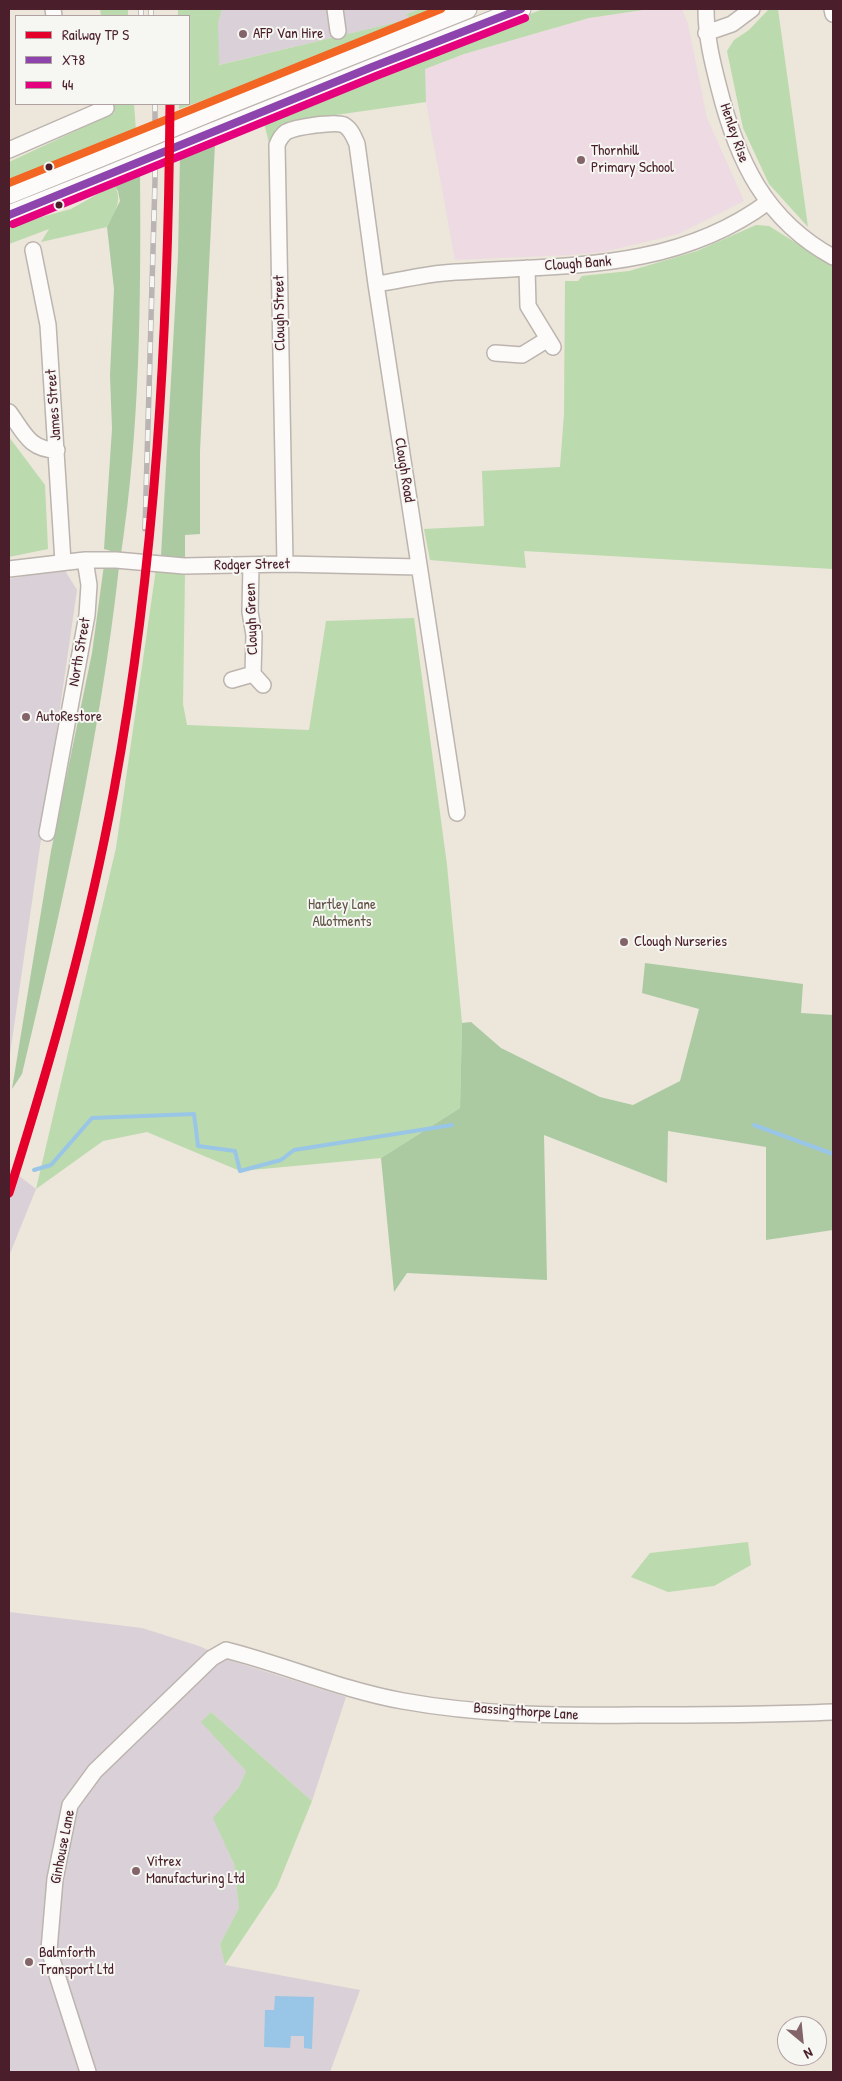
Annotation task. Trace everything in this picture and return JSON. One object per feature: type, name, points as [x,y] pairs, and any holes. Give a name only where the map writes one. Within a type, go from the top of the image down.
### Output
[{"type":"main road","points":[[9,194],[467,9]]},
{"type":"main road","points":[[9,215],[522,9]]},
{"type":"street","points":[[335,9],[338,31]]},
{"type":"street","name":"Henley Rise","points":[[694,9],[706,33],[726,116],[737,150],[748,172],[768,202],[797,233],[813,246],[833,257]]},
{"type":"street","name":"Henley Rise","points":[[706,9],[706,33]]},
{"type":"street","points":[[706,33],[732,24],[752,9]]},
{"type":"street","points":[[832,9],[833,14]]},
{"type":"street","points":[[9,150],[106,108]]},
{"type":"street","name":"Clough Street","points":[[285,564],[277,145],[282,136],[294,129],[335,123],[344,125],[349,129]]},
{"type":"street","name":"Clough Road","points":[[349,129],[357,144],[376,284],[457,813]]},
{"type":"street","name":"Clough Bank","points":[[376,284],[441,273],[606,264],[664,251],[723,229],[752,214],[768,202]]},
{"type":"street","name":"James Street","points":[[33,250],[48,325],[63,562]]},
{"type":"street","points":[[495,353],[522,355],[550,343],[528,306],[527,268]]},
{"type":"street","points":[[9,412],[32,444],[46,450],[57,450]]},
{"type":"street","name":"Rodger Street","points":[[9,569],[85,560],[116,560],[184,566],[285,564],[419,568]]},
{"type":"street","name":"North Street","points":[[47,833],[87,615],[89,585],[85,560]]},
{"type":"street","name":"Clough Green","points":[[232,680],[258,680],[250,612],[251,565]]},
{"type":"street","name":"Bassingthorpe Lane","points":[[226,1650],[371,1694],[405,1701],[475,1710],[599,1716],[759,1716],[833,1712]]},
{"type":"street","name":"Ginhouse Lane","points":[[88,2072],[48,1950],[55,1878],[70,1805],[100,1766],[212,1658],[226,1650]]},
{"type":"shaded area","points":[[222,9],[420,9],[406,14],[411,19],[218,65],[218,23]]},
{"type":"shaded area","name":"Thornhill Primary School","points":[[650,9],[682,9],[688,24],[707,118],[744,201],[678,234],[603,252],[455,260],[426,102],[424,69],[464,54],[589,18]]},
{"type":"shaded area","points":[[64,569],[77,590],[9,1061],[9,579]]},
{"type":"shaded area","points":[[9,1168],[36,1189],[9,1256]]},
{"type":"shaded area","points":[[9,1612],[142,1628],[199,1646],[232,1661],[346,1697],[312,1801],[211,1712],[202,1722],[246,1771],[239,1787],[214,1818],[234,1864],[239,1908],[220,1944],[225,1965],[360,1990],[330,2072],[9,2072]]},
{"type":"green space","points":[[100,9],[128,9],[128,15],[101,15]]},
{"type":"green space","points":[[178,9],[222,9],[218,23],[219,65],[410,19],[406,14],[420,9],[438,9],[271,76],[179,109],[179,105],[190,105],[190,15],[178,15]]},
{"type":"green space","points":[[543,9],[650,9],[589,18],[464,54],[425,69],[426,102],[287,122],[275,130],[270,147],[264,123]]},
{"type":"green space","points":[[769,9],[778,9],[808,227],[769,184],[743,128],[727,51],[734,40],[749,30]]},
{"type":"green space","points":[[113,105],[134,105],[136,131],[9,182],[9,162],[114,113]]},
{"type":"green space","points":[[215,144],[200,451],[200,534],[185,535],[185,559],[161,556],[178,256],[180,158]]},
{"type":"green space","points":[[140,174],[140,269],[136,412],[121,554],[104,549],[112,429],[110,375],[114,289],[107,227],[120,201],[118,191],[114,185]]},
{"type":"green space","points":[[114,185],[118,201],[115,212],[107,227],[41,242],[49,229],[9,244],[9,226],[71,209]]},
{"type":"green space","points":[[756,225],[769,226],[833,266],[833,569],[524,551],[526,568],[430,560],[424,529],[484,526],[482,471],[560,467],[564,414],[565,281],[578,281],[582,276],[629,271],[697,251]]},
{"type":"green space","points":[[9,437],[45,485],[48,549],[9,557]]},
{"type":"green space","points":[[104,565],[119,567],[91,758],[65,885],[22,1074],[12,1089],[51,851],[92,653]]},
{"type":"green space","name":"Hartley Lane Allotments","points":[[156,569],[181,571],[185,574],[183,704],[187,725],[309,730],[326,621],[414,618],[447,865],[462,1023],[460,1108],[381,1158],[240,1171],[147,1132],[103,1141],[36,1189],[116,848]]},
{"type":"green space","points":[[645,963],[803,984],[801,1013],[833,1015],[833,1230],[766,1240],[766,1147],[668,1131],[667,1183],[544,1135],[547,1280],[407,1273],[394,1292],[381,1158],[460,1108],[462,1023],[471,1022],[501,1048],[600,1097],[633,1105],[680,1081],[699,1009],[642,993]]},
{"type":"green space","points":[[748,1542],[751,1565],[714,1586],[668,1592],[631,1577],[650,1553]]},
{"type":"green space","points":[[211,1712],[312,1801],[277,1887],[225,1965],[220,1944],[239,1908],[234,1864],[213,1818],[239,1787],[246,1771],[201,1722]]},
{"type":"water","points":[[275,1996],[314,1997],[312,2049],[304,2048],[304,2036],[291,2036],[290,2048],[264,2047],[265,2010],[274,2010]]},
{"type":"waterway","points":[[34,1170],[51,1165],[92,1118],[194,1114],[198,1146],[235,1151],[240,1171],[281,1160],[294,1150],[452,1125]]},
{"type":"waterway","points":[[754,1125],[833,1154]]},
{"type":"railway","points":[[141,9],[141,15]]},
{"type":"railway","points":[[151,9],[151,15]]},
{"type":"railway","points":[[145,529],[155,181],[155,105]]},
{"type":"transit line","points":[[9,183],[441,9]]},
{"type":"transit line","name":"X78","points":[[9,215],[372,67],[521,9]]},
{"type":"transit line","name":"44","points":[[13,224],[376,76],[525,18]]},
{"type":"transit line","points":[[9,1193],[40,1093],[81,943],[104,841],[128,704],[150,533],[157,448],[166,277],[170,105]]},
{"type":"place","name":"AFP Van Hire","points":[[243,34]]},
{"type":"place","name":"Thornhill Primary School","points":[[581,160]]},
{"type":"place","name":"AutoRestore","points":[[26,717]]},
{"type":"place","name":"Clough Nurseries","points":[[624,942]]},
{"type":"place","name":"Vitrex Manufacturing Ltd","points":[[136,1871]]},
{"type":"place","name":"Balmforth Transport Ltd","points":[[29,1962]]}]
